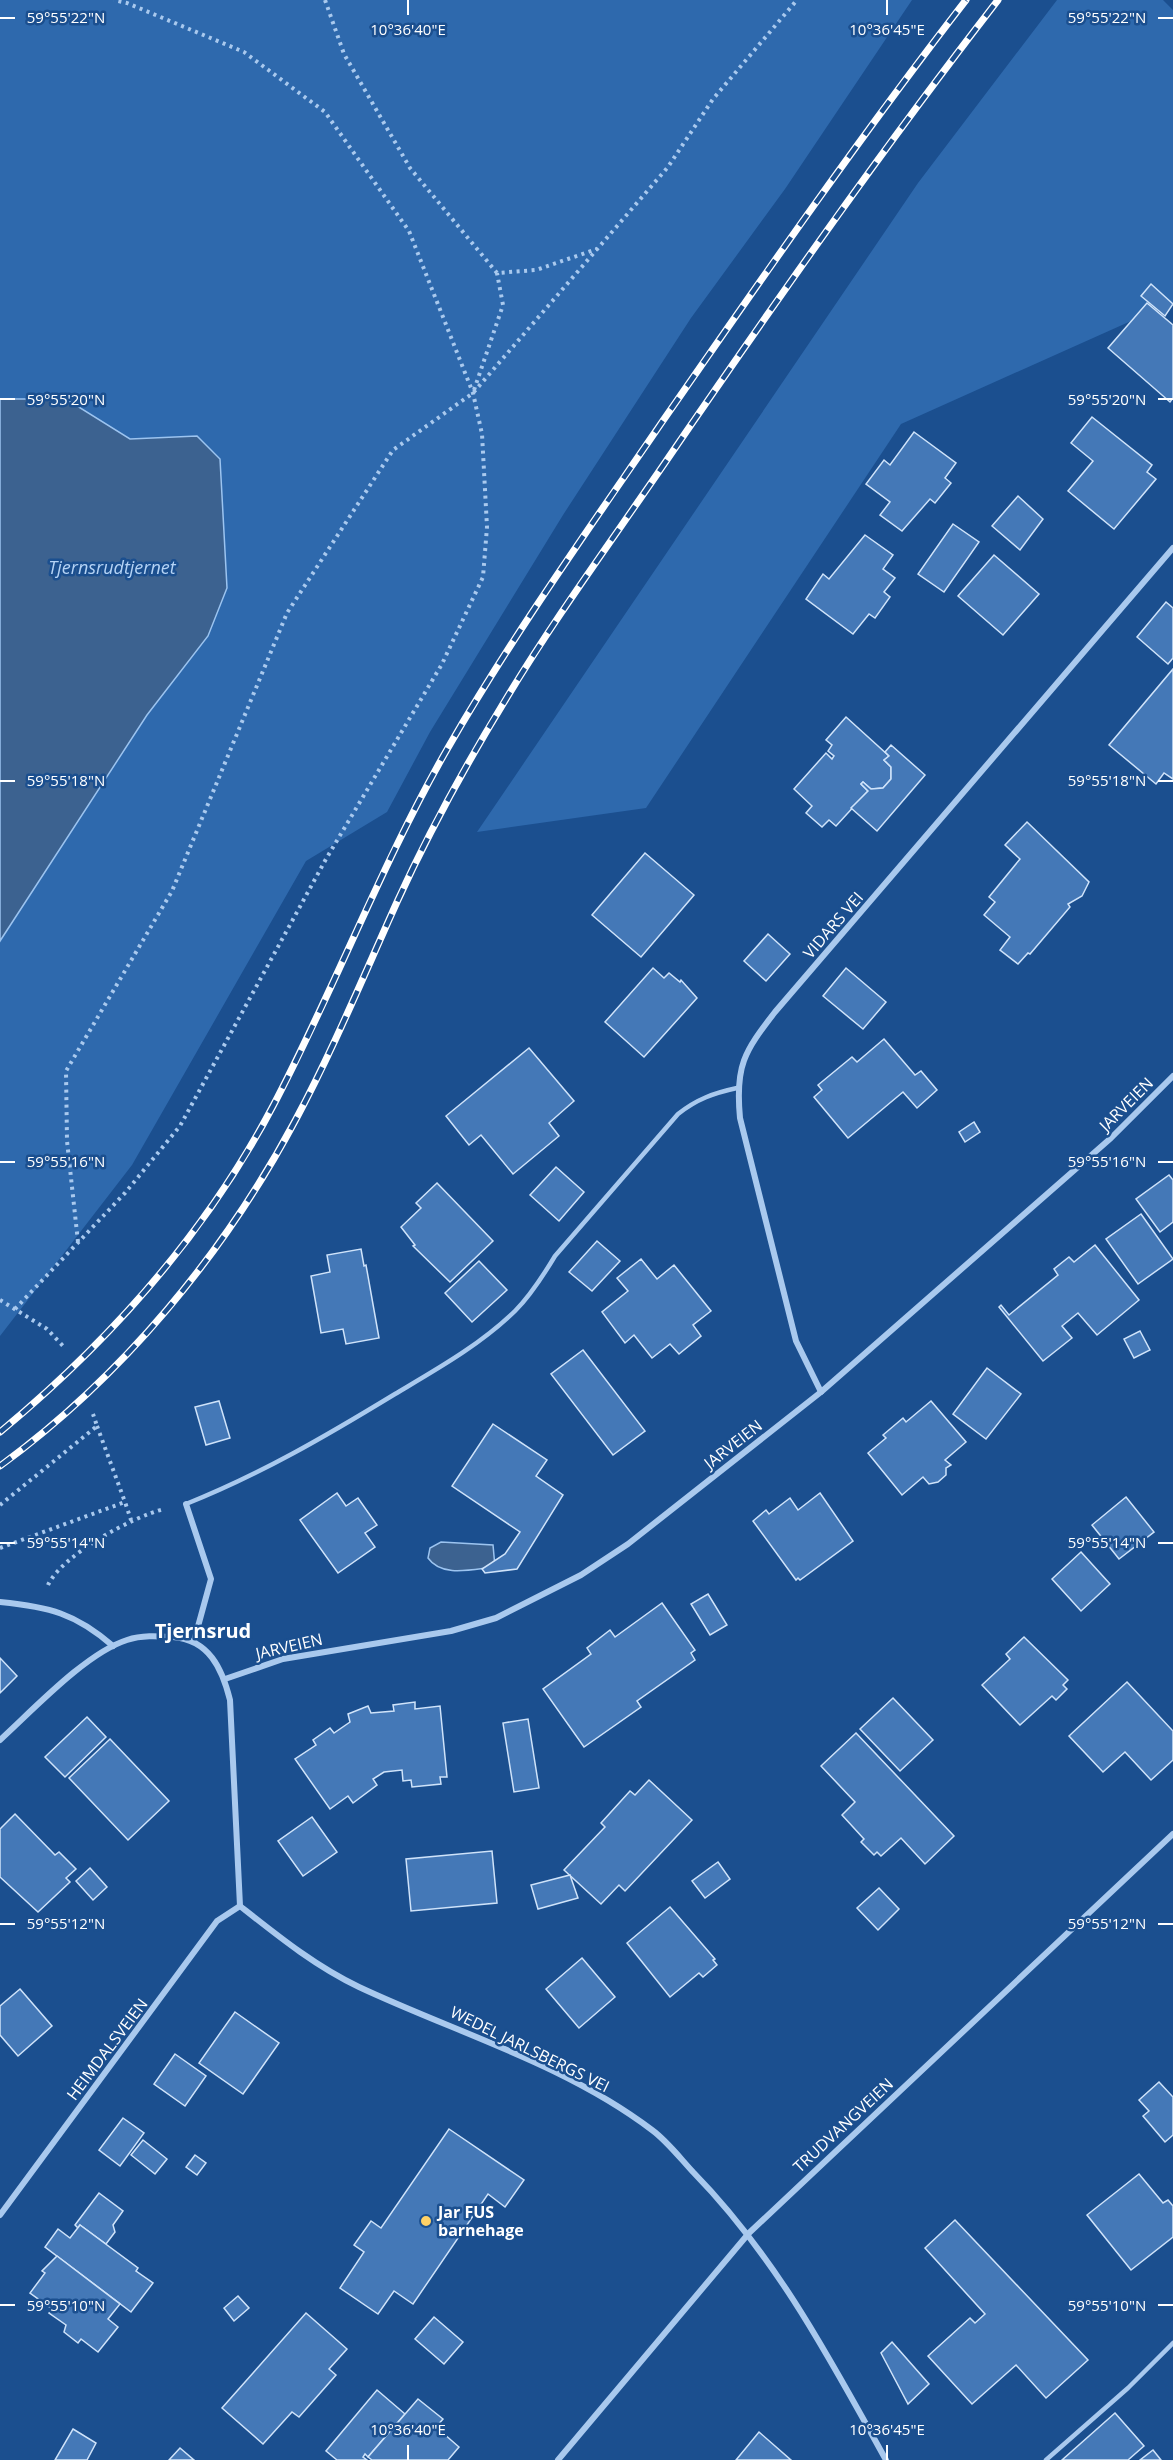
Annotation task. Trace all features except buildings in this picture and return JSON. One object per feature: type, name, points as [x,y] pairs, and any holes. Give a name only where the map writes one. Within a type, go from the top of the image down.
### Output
[{"type":"street","name":"VIDARS VEI","points":[[821,1392],[796,1341],[741,1118],[737,1088],[747,1052],[775,1012],[1173,548]]},
{"type":"street","name":"JARVEIEN","points":[[225,1679],[283,1659],[451,1631],[496,1618],[534,1601],[581,1575],[628,1544],[821,1392],[1112,1138],[1173,1076]]},
{"type":"street","points":[[186,1504],[211,1579],[195,1641]]},
{"type":"street","points":[[0,1602],[40,1608],[80,1620],[112,1646]]},
{"type":"street","points":[[0,1740],[87,1663],[112,1646],[147,1636],[177,1637],[195,1641],[209,1653],[225,1679],[230,1700],[240,1906]]},
{"type":"street","name":"TRUDVANGVEIEN","points":[[558,2460],[749,2233],[1173,1834]]},
{"type":"street","name":"HEIMDALSVEIEN","points":[[0,2215],[217,1921],[240,1906]]},
{"type":"street","name":"WEDEL JARLSBERGS VEI","points":[[240,1906],[296,1950],[358,1986],[487,2041],[602,2097],[653,2131],[749,2233],[810,2324],[886,2460]]},
{"type":"lane","points":[[186,1504],[267,1470],[452,1360],[496,1329],[539,1283],[555,1256],[678,1114],[692,1103],[710,1094],[737,1088]]},
{"type":"lane","points":[[1046,2460],[1128,2388],[1173,2343]]},
{"type":"path","points":[[15,1309],[125,1193],[180,1126],[326,858],[442,664],[483,576],[487,527],[482,434],[473,393],[409,231],[325,112],[244,52],[127,3],[114,0]]},
{"type":"path","points":[[325,0],[344,54],[411,168],[497,273],[503,305],[473,393]]},
{"type":"path","points":[[78,1244],[67,1141],[66,1071],[172,891],[287,613],[393,450],[473,393],[668,167],[713,99],[797,0]]},
{"type":"path","points":[[497,273],[536,270],[598,249]]},
{"type":"path","points":[[0,1300],[47,1329],[64,1347]]},
{"type":"path","points":[[93,1414],[131,1520]]},
{"type":"path","points":[[0,1505],[97,1426]]},
{"type":"path","points":[[0,1548],[124,1502]]},
{"type":"path","points":[[40,1608],[45,1590],[56,1571],[131,1520],[186,1504]]},
{"type":"shaded area","points":[[0,0],[912,0],[785,189],[691,318],[563,515],[430,732],[387,812],[306,861],[132,1165],[0,1336],[0,941],[147,715],[208,636],[197,436],[130,439],[66,399],[0,399]]},
{"type":"shaded area","points":[[1057,0],[1163,0],[1173,10],[1173,306],[1169,304],[901,424],[646,808],[477,832],[918,183]]},
{"type":"water","name":"Tjernsrudtjernet","points":[[0,399],[66,399],[130,439],[197,436],[220,459],[227,588],[208,636],[147,715],[0,941]]},
{"type":"water","points":[[441,1542],[493,1545],[495,1567],[458,1571],[441,1568],[428,1558],[430,1548]]},
{"type":"railway","points":[[0,1432],[80,1361],[117,1322],[153,1282],[218,1198],[247,1153],[273,1106],[402,835],[473,705],[578,543],[660,425],[887,104],[966,0]]},
{"type":"railway","points":[[0,1466],[45,1431],[128,1353],[167,1310],[203,1265],[236,1218],[267,1170],[309,1094],[434,826],[474,752],[543,640],[792,280],[914,111],[998,0]]},
{"type":"place","name":"Jar FUS barnehage","points":[[426,2221]]},
{"type":"district","name":"Tjernsrud","points":[[203,1630]]}]
